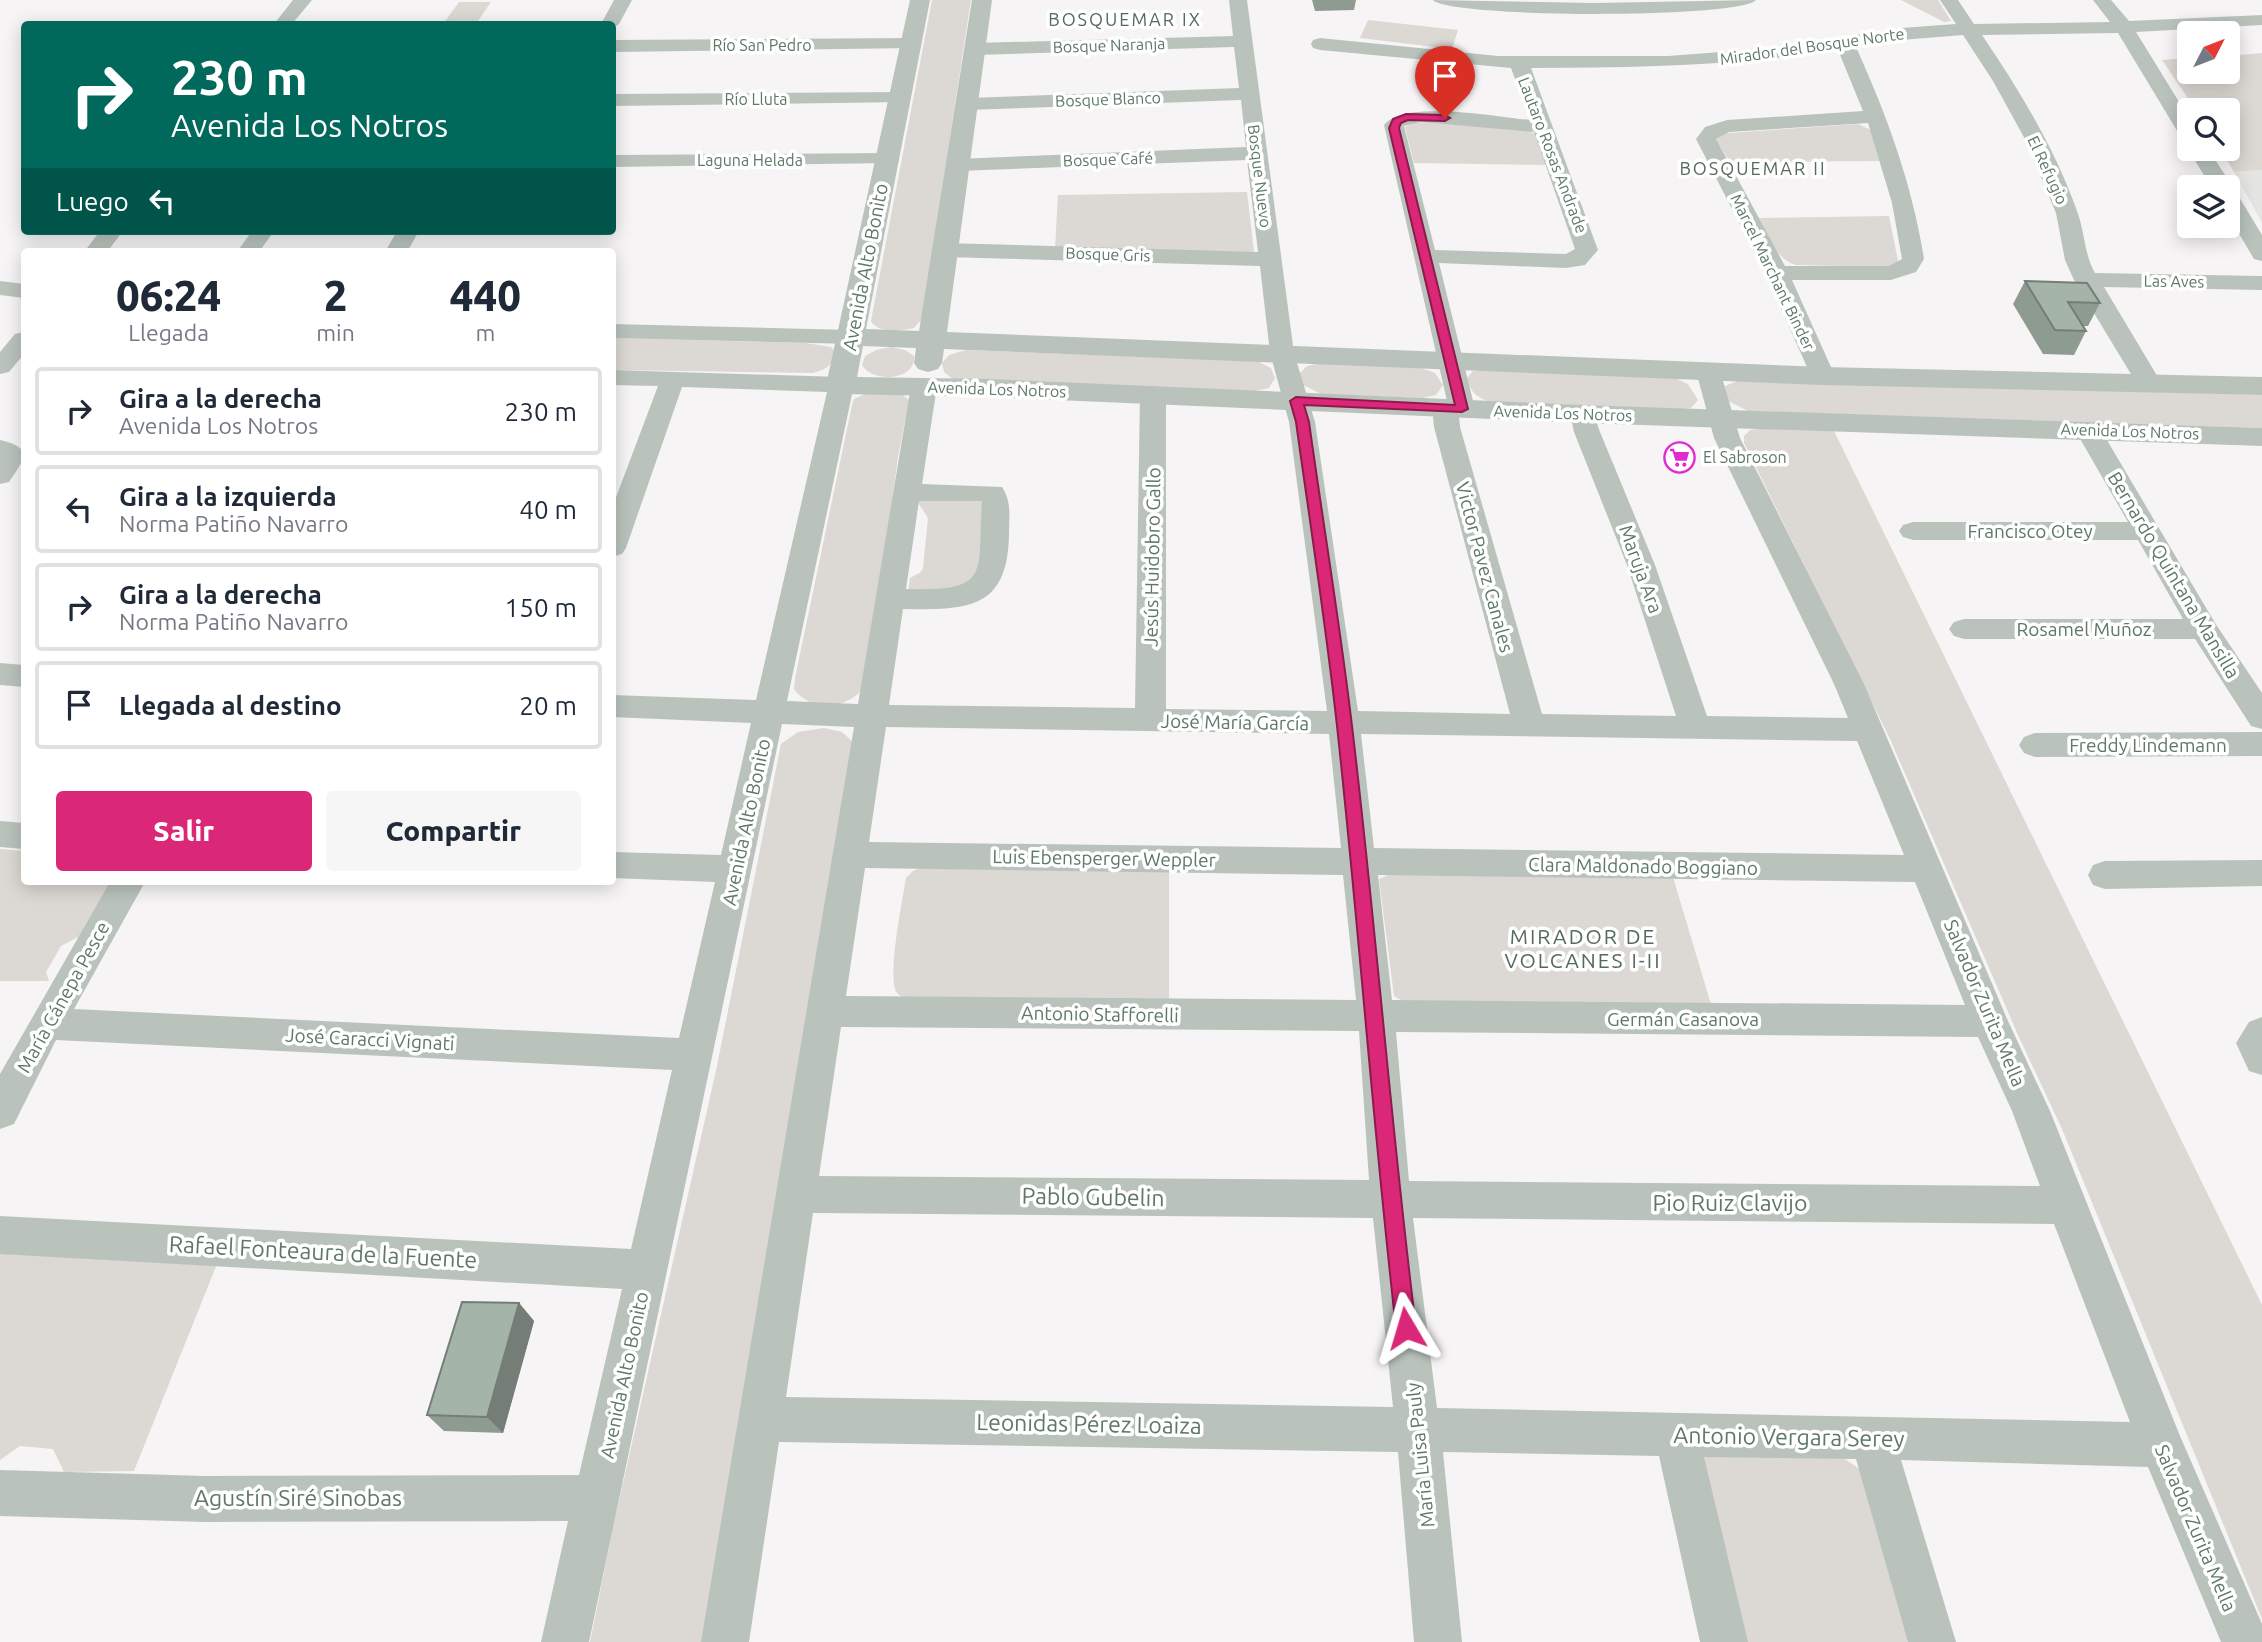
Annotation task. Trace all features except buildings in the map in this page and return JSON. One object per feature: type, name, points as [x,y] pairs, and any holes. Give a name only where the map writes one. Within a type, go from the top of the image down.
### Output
[{"type":"street","points":[[286,21],[303,0]]},
{"type":"street","points":[[612,21],[623,0]]},
{"type":"street","name":"Avenida Alto Bonito","points":[[565,1642],[841,385],[920,0]]},
{"type":"street","points":[[725,1642],[932,340],[982,0]]},
{"type":"street","name":"Bosque Nuevo","points":[[1238,0],[1282,353]]},
{"type":"street","points":[[1442,0],[1540,7],[1747,0]]},
{"type":"street","name":"El Refugio","points":[[1949,0],[2003,81],[2052,173],[2067,213],[2076,260],[2149,384]]},
{"type":"street","points":[[2102,0],[2124,27],[2177,114]]},
{"type":"street","name":"Mirador del Bosque Norte","points":[[1320,44],[1519,62],[1710,60],[1845,44],[1917,32],[2124,27],[2262,20]]},
{"type":"street","name":"Bosque Naranja","points":[[975,49],[1243,41]]},
{"type":"street","name":"Río San Pedro","points":[[616,46],[911,44]]},
{"type":"street","points":[[1777,273],[1891,273],[1901,271],[1911,263],[1912,255],[1897,181],[1877,116],[1845,44]]},
{"type":"street","name":"Lautaro Rosas Andrade","points":[[1426,256],[1566,261],[1577,260],[1585,254],[1587,244],[1519,62]]},
{"type":"street","name":"Bosque Blanco","points":[[967,104],[1250,94]]},
{"type":"street","name":"Río Lluta","points":[[616,100],[900,98]]},
{"type":"street","name":"Victor Pavez Canales","points":[[1529,725],[1447,427],[1453,409],[1450,359],[1394,128],[1397,121],[1420,116],[1544,127]]},
{"type":"street","name":"Marcel Marchant Binder","points":[[1823,376],[1777,273],[1707,142],[1708,135],[1727,126],[1877,116]]},
{"type":"street","name":"Bosque Café","points":[[958,165],[1257,153]]},
{"type":"street","name":"Laguna Helada","points":[[616,162],[887,159]]},
{"type":"street","points":[[2240,217],[2262,254]]},
{"type":"street","name":"Bosque Gris","points":[[946,250],[1270,259]]},
{"type":"street","name":"Las Aves","points":[[2086,280],[2262,283]]},
{"type":"street","points":[[0,288],[21,291]]},
{"type":"street","points":[[616,331],[1450,359],[1823,376],[2262,386]]},
{"type":"street","points":[[0,366],[17,342]]},
{"type":"street","name":"María Luisa Pauly","points":[[1282,353],[1303,422],[1345,724],[1376,1017],[1391,1200],[1418,1430],[1438,1642]]},
{"type":"street","name":"Salvador Zurita Mella","points":[[1708,371],[1737,459],[1869,730],[1990,1021],[2031,1111],[2161,1445],[2245,1642]]},
{"type":"street","name":"Avenida Los Notros","points":[[616,377],[1153,394],[1453,409],[2088,430],[2259,442]]},
{"type":"street","points":[[616,537],[673,378]]},
{"type":"street","name":"Jesús Huidobro Gallo","points":[[1150,720],[1153,394]]},
{"type":"street","name":"Maruja Ara","points":[[1583,414],[1587,432],[1641,565],[1696,726]]},
{"type":"street","name":"Bernardo Quintana Mansilla","points":[[2088,430],[2204,629],[2262,718]]},
{"type":"street","points":[[0,448],[8,450],[13,456],[0,476]]},
{"type":"street","points":[[890,599],[961,597],[981,589],[990,574],[996,499],[992,494],[907,492]]},
{"type":"street","name":"Francisco Otey","points":[[1913,531],[2147,531]]},
{"type":"street","name":"Rosamel Muñoz","points":[[1964,629],[2204,629]]},
{"type":"street","name":"José María García","points":[[616,706],[872,716],[1869,730]]},
{"type":"street","name":"Freddy Lindemann","points":[[2035,745],[2262,744]]},
{"type":"street","points":[[0,834],[21,836]]},
{"type":"street","name":"Luis Ebensperger Weppler","points":[[850,855],[1125,857],[1358,863]]},
{"type":"street","name":"Clara Maldonado Boggiano","points":[[1358,863],[1928,869]]},
{"type":"street","points":[[616,865],[735,869]]},
{"type":"street","points":[[2105,875],[2262,873]]},
{"type":"street","name":"María Cánepa Pesce","points":[[0,1112],[46,1024],[126,885]]},
{"type":"street","name":"Antonio Stafforelli","points":[[825,1011],[1376,1017]]},
{"type":"street","name":"Germán Casanova","points":[[1376,1017],[1990,1021]]},
{"type":"street","name":"José Caracci Vignati","points":[[46,1024],[694,1055]]},
{"type":"street","points":[[2262,1032],[2255,1044],[2262,1059]]},
{"type":"street","name":"Pablo Gubelin","points":[[796,1194],[1391,1200]]},
{"type":"street","name":"Pio Ruiz Clavijo","points":[[1391,1200],[2069,1205]]},
{"type":"street","name":"Rafael Fonteaura de la Fuente","points":[[0,1235],[647,1270]]},
{"type":"street","name":"Leonidas Pérez Loaiza","points":[[760,1419],[1418,1430]]},
{"type":"street","name":"Antonio Vergara Serey","points":[[1418,1430],[1872,1437],[2161,1445]]},
{"type":"street","points":[[1677,1435],[1724,1642]]},
{"type":"street","points":[[1872,1437],[1932,1642]]},
{"type":"street","name":"Agustín Siré Sinobas","points":[[0,1493],[206,1499],[597,1498]]},
{"type":"shaded area","points":[[932,0],[971,0],[922,319],[914,328],[884,330],[871,321]]},
{"type":"shaded area","points":[[1901,0],[1938,0],[1951,21],[1944,22]]},
{"type":"shaded area","points":[[459,2],[491,2],[478,21],[445,21]]},
{"type":"shaded area","points":[[1368,20],[1458,30],[1452,49],[1360,38]]},
{"type":"shaded area","points":[[2262,53],[2262,170],[2234,172],[2227,161],[2240,161],[2240,98],[2188,98],[2178,84],[2240,84],[2240,55]]},
{"type":"shaded area","points":[[2177,59],[2177,82],[2162,60]]},
{"type":"shaded area","points":[[1416,122],[1526,130],[1535,134],[1547,165],[1414,163],[1405,127]]},
{"type":"shaded area","points":[[1858,124],[1871,130],[1880,161],[1730,162],[1716,140],[1722,134],[1728,133]]},
{"type":"shaded area","points":[[2262,170],[2262,223],[2240,183],[2240,175],[2234,172]]},
{"type":"shaded area","points":[[1247,192],[1254,251],[1247,255],[1055,249],[1058,195]]},
{"type":"shaded area","points":[[1889,216],[1898,261],[1893,266],[1880,267],[1796,265],[1778,252],[1759,218]]},
{"type":"shaded area","points":[[616,338],[806,343],[831,347],[836,352],[833,361],[813,373],[616,370]]},
{"type":"shaded area","points":[[891,347],[905,350],[914,356],[913,364],[901,375],[875,375],[862,365],[865,356]]},
{"type":"shaded area","points":[[966,350],[1257,361],[1271,368],[1275,378],[1269,388],[1254,391],[953,379],[944,372],[942,363],[949,355]]},
{"type":"shaded area","points":[[1321,363],[1421,368],[1435,373],[1443,385],[1436,395],[1423,398],[1321,394],[1301,384],[1299,374],[1307,366]]},
{"type":"shaded area","points":[[1473,371],[1675,378],[1688,384],[1698,400],[1691,408],[1684,409],[1491,402],[1475,394],[1468,383],[1467,378]]},
{"type":"shaded area","points":[[1739,380],[2262,395],[2262,428],[1748,411],[1726,400],[1723,387]]},
{"type":"shaded area","points":[[867,393],[900,393],[909,400],[898,457],[868,681],[862,690],[844,702],[822,705],[811,703],[794,689],[795,678],[852,405],[854,399]]},
{"type":"shaded area","points":[[1764,428],[1834,431],[2262,1305],[2262,1619],[2062,1129],[2018,1035],[1890,739],[1744,443],[1744,436],[1750,430]]},
{"type":"shaded area","points":[[986,496],[980,584],[908,592],[910,578],[923,568],[928,518],[917,501]]},
{"type":"shaded area","points":[[824,728],[842,732],[854,743],[703,1642],[590,1642],[614,1523],[717,1066],[781,744],[798,732]]},
{"type":"shaded area","points":[[0,849],[21,851],[21,885],[111,885],[86,933],[61,946],[46,972],[49,981],[0,981]]},
{"type":"shaded area","points":[[923,867],[1169,868],[1169,1003],[907,999],[901,996],[895,989],[894,966],[906,878]]},
{"type":"shaded area","points":[[1393,873],[1672,874],[1713,1011],[1404,1002],[1394,996],[1379,879]]},
{"type":"shaded area","points":[[0,1246],[219,1259],[134,1471],[64,1472],[53,1449],[20,1446],[0,1460]]},
{"type":"shaded area","points":[[1837,1454],[1860,1469],[1917,1642],[1739,1642],[1698,1460],[1705,1457]]},
{"type":"place","name":"El Sabroson","points":[[1680,457]]},
{"type":"district","name":"BOSQUEMAR IX","points":[[1125,20]]},
{"type":"district","name":"BOSQUEMAR II","points":[[1753,169]]},
{"type":"district","name":"MIRADOR DE VOLCANES I-II","points":[[1583,949]]},
{"type":"route","points":[[1406,1328],[1345,724],[1303,422],[1296,401],[1462,409],[1394,128],[1397,121],[1406,117],[1445,118]]}]
